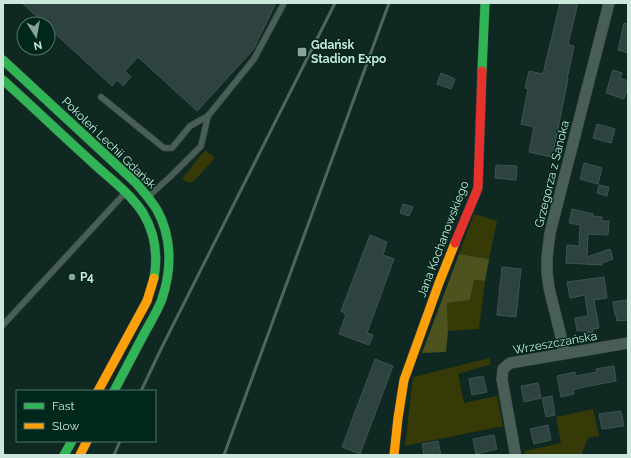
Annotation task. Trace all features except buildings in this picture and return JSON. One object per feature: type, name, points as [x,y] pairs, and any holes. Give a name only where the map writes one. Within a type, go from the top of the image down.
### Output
[{"type":"street","name":"Jana Kochanowskiego","points":[[394,455],[404,380],[439,283],[478,188],[485,3]]},
{"type":"street","name":"Grzegorza z Sanoka","points":[[565,353],[549,288],[547,257],[550,233],[609,3]]},
{"type":"street","name":"Pokoleń Lechii Gdańsk","points":[[3,60],[149,196],[160,214],[167,234],[170,261],[169,274],[162,300],[115,390]]},
{"type":"street","name":"Pokoleń Lechii Gdańsk","points":[[3,80],[125,193],[141,210],[154,240],[156,256],[155,272],[147,301],[99,390]]},
{"type":"street","points":[[125,193],[136,183]]},
{"type":"street","name":"Wrzeszczańska","points":[[515,455],[502,379],[503,369],[510,363],[628,343]]},
{"type":"street","points":[[64,455],[71,442]]},
{"type":"street","points":[[80,455],[86,442]]},
{"type":"lane","points":[[100,97],[164,148],[172,148],[190,126],[208,116],[254,59],[284,3]]},
{"type":"lane","points":[[149,196],[201,146],[208,116]]},
{"type":"lane","points":[[3,325],[125,193]]},
{"type":"green space","points":[[205,150],[215,158],[194,181],[188,182],[182,179]]},
{"type":"green space","points":[[474,214],[497,221],[489,259],[459,254]]},
{"type":"green space","points":[[459,254],[489,259],[485,281],[474,280],[470,300],[447,303],[448,331],[446,352],[422,353]]},
{"type":"green space","points":[[474,280],[485,281],[479,329],[448,331],[447,303],[470,300]]},
{"type":"green space","points":[[489,358],[491,364],[458,374],[464,403],[497,396],[503,426],[405,446],[413,377]]},
{"type":"green space","points":[[593,409],[599,436],[588,438],[581,455],[524,455],[525,451],[561,443],[556,417]]},
{"type":"railway","points":[[141,390],[335,3]]},
{"type":"railway","points":[[224,455],[389,3]]},
{"type":"railway","points":[[114,455],[120,442]]},
{"type":"traffic: fast","points":[[482,71],[485,3]]},
{"type":"traffic: fast","points":[[3,60],[136,183],[157,210],[166,231],[169,265],[168,276],[162,299],[115,390]]},
{"type":"traffic: fast","points":[[3,80],[120,186],[138,206],[147,221],[153,237],[156,261],[154,278]]},
{"type":"traffic: fast","points":[[64,455],[71,442]]},
{"type":"traffic: slow","points":[[394,455],[404,380],[455,243]]},
{"type":"traffic: slow","points":[[99,390],[147,301],[154,278]]},
{"type":"traffic: slow","points":[[80,455],[86,442]]},
{"type":"traffic: jam","points":[[455,243],[478,188],[482,71]]},
{"type":"place","name":"Gdańsk Stadion Expo","points":[[302,52]]},
{"type":"place","name":"P4","points":[[72,277]]}]
